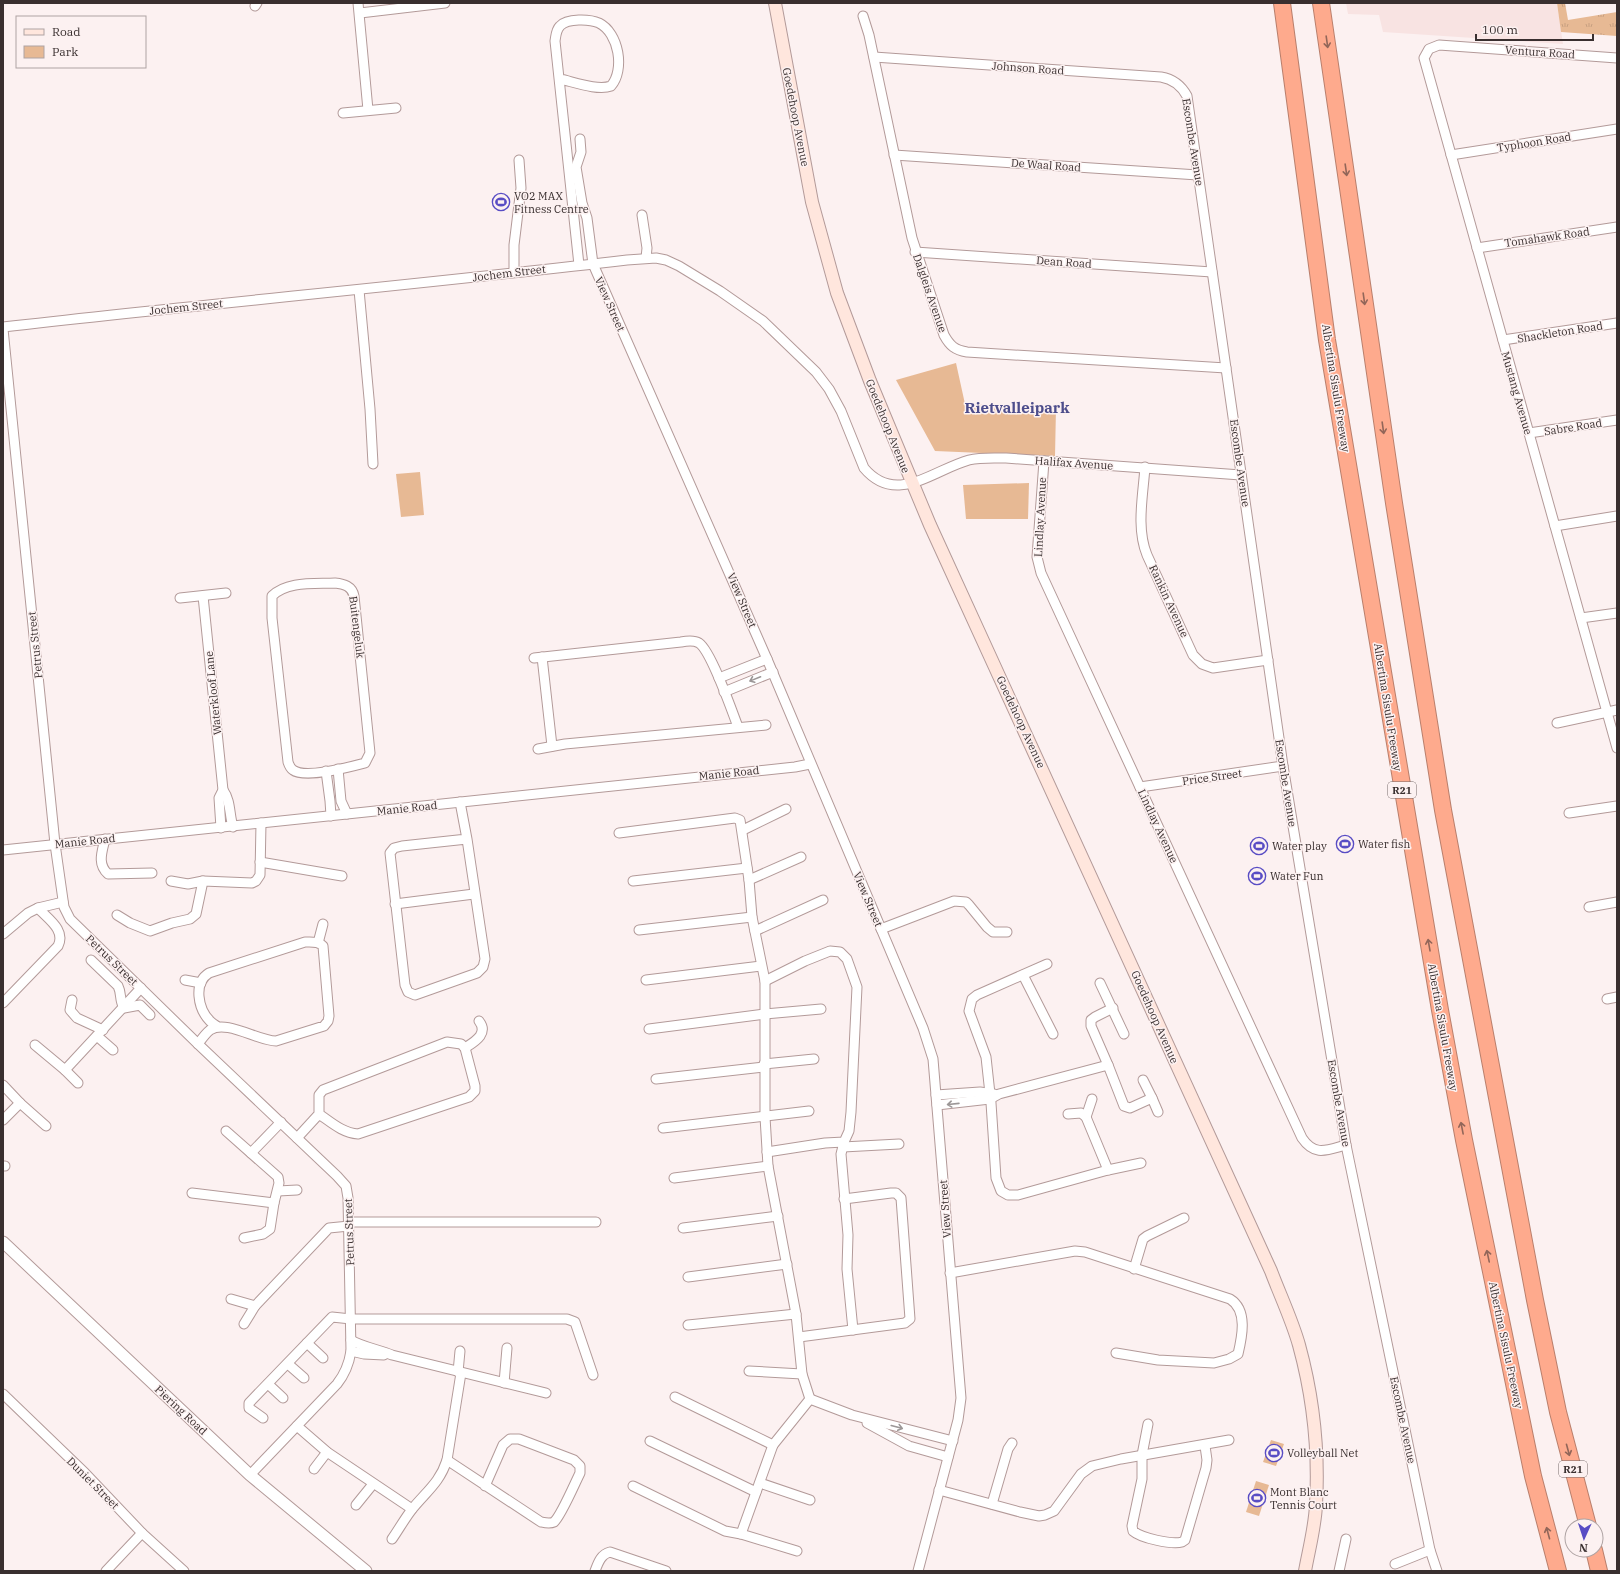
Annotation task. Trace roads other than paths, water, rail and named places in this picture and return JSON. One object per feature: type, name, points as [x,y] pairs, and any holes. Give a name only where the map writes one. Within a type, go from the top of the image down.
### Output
[{"type":"highway","name":"Albertina Sisulu Freeway","points":[[1282,3],[1327,340],[1440,1010],[1464,1140],[1533,1476],[1558,1571]]},
{"type":"highway","name":"R21","points":[[1321,3],[1394,503],[1443,810],[1535,1300],[1558,1412],[1586,1518]]},
{"type":"highway","points":[[1596,1558],[1599,1571]]},
{"type":"main road","name":"Goedehoop Avenue","points":[[775,3],[807,178],[833,280],[844,315],[911,484],[1271,1271],[1299,1343],[1308,1383],[1314,1425],[1316,1505],[1305,1571]]},
{"type":"street","points":[[358,3],[368,110]]},
{"type":"street","points":[[360,13],[445,3]]},
{"type":"street","name":"Dalgleis Avenue","points":[[863,16],[874,57],[916,252],[944,335],[955,349],[967,352],[1226,368]]},
{"type":"street","points":[[560,79],[598,88],[606,88],[611,86],[618,74],[618,64],[616,49],[609,32],[598,23],[581,20],[568,21],[559,27],[556,32],[555,41],[579,265]]},
{"type":"street","name":"Ventura Road","points":[[1439,45],[1617,58]]},
{"type":"street","name":"Mustang Avenue","points":[[1439,45],[1429,49],[1425,55],[1424,61],[1617,748]]},
{"type":"street","name":"Johnson Road","points":[[874,57],[1161,77],[1171,80],[1180,86]]},
{"type":"street","name":"Escombe Avenue","points":[[1180,86],[1188,100],[1283,766],[1346,1145],[1430,1550],[1436,1571]]},
{"type":"street","points":[[344,114],[368,110],[396,108]]},
{"type":"street","name":"Typhoon Road","points":[[1451,155],[1617,129]]},
{"type":"street","name":"View Street","points":[[580,139],[581,152],[576,167],[582,203],[587,218],[593,264],[773,672],[810,764],[923,1028],[933,1059],[961,1398],[953,1441],[918,1571]]},
{"type":"street","name":"De Waal Road","points":[[894,155],[1198,175]]},
{"type":"street","points":[[514,272],[514,245],[521,188],[519,160]]},
{"type":"street","points":[[642,215],[647,248],[646,258]]},
{"type":"street","name":"Tomahawk Road","points":[[1477,248],[1617,227]]},
{"type":"street","name":"Dean Road","points":[[916,252],[1212,272]]},
{"type":"street","name":"Jochem Street","points":[[3,328],[646,258],[666,260],[679,266],[720,291],[763,321],[816,372],[829,389],[841,411],[861,464],[867,472],[877,480],[890,485],[911,484]]},
{"type":"street","points":[[359,290],[370,409],[373,464]]},
{"type":"street","name":"Shackleton Road","points":[[1503,340],[1617,323]]},
{"type":"street","name":"Petrus Street","points":[[3,328],[56,844],[64,907],[70,919],[346,1186],[349,1224],[351,1319],[350,1361],[343,1377],[250,1475]]},
{"type":"street","name":"Sabre Road","points":[[1529,433],[1617,420]]},
{"type":"street","name":"Halifax Avenue","points":[[911,484],[974,459],[1006,458],[1241,474]]},
{"type":"street","name":"Lindlay Avenue","points":[[1044,461],[1037,550],[1039,567],[1302,1138],[1310,1147],[1322,1151],[1346,1145]]},
{"type":"street","name":"Rankin Avenue","points":[[1145,467],[1141,528],[1143,542],[1147,555],[1193,655],[1202,664],[1213,668],[1268,660]]},
{"type":"street","points":[[1555,526],[1617,516]]},
{"type":"street","name":"Buitengeluk","points":[[335,583],[343,584],[349,587],[353,592],[370,753],[365,763],[326,772],[298,773],[292,770],[288,762],[271,605],[272,596],[278,590],[289,586],[335,583]]},
{"type":"street","points":[[180,598],[226,593]]},
{"type":"street","name":"Waterkloof Lane","points":[[203,596],[223,790],[228,797],[233,827]]},
{"type":"street","points":[[1581,618],[1617,613]]},
{"type":"street","points":[[552,746],[538,657],[691,641],[699,643],[707,652],[738,727]]},
{"type":"street","points":[[719,678],[767,659]]},
{"type":"street","points":[[724,692],[773,672]]},
{"type":"street","points":[[1557,723],[1617,710]]},
{"type":"street","points":[[538,749],[565,744],[766,725]]},
{"type":"street","name":"Manie Road","points":[[3,850],[233,827],[795,767],[810,764]]},
{"type":"street","name":"Price Street","points":[[1140,787],[1283,766]]},
{"type":"street","points":[[338,769],[341,801],[347,814]]},
{"type":"street","points":[[326,772],[330,801],[330,816]]},
{"type":"street","name":"Waterkloof Lane","points":[[220,828],[219,798],[223,790]]},
{"type":"street","points":[[460,802],[467,839],[474,894],[485,959],[483,967],[477,973],[415,995],[408,992],[405,985],[389,857],[390,853],[394,848],[402,846],[467,839]]},
{"type":"street","points":[[1569,814],[1617,806]]},
{"type":"street","points":[[742,830],[786,809]]},
{"type":"street","points":[[619,833],[735,818],[740,820],[749,880],[752,917],[765,981],[764,1065],[768,1166],[796,1314],[802,1374],[810,1399]]},
{"type":"street","points":[[171,881],[188,884],[203,881],[252,883],[256,881],[260,875],[261,823]]},
{"type":"street","points":[[105,839],[101,863],[103,869],[108,874],[152,873]]},
{"type":"street","points":[[749,880],[801,857]]},
{"type":"street","points":[[260,862],[342,876]]},
{"type":"street","points":[[633,881],[746,868]]},
{"type":"street","points":[[117,915],[130,923],[150,931],[172,923],[190,919],[196,914],[203,881]]},
{"type":"street","points":[[396,904],[474,894]]},
{"type":"street","points":[[755,931],[823,900]]},
{"type":"street","points":[[880,929],[954,901],[961,901],[969,905],[986,927],[993,932],[1007,932]]},
{"type":"street","points":[[3,934],[28,913],[38,908],[63,902]]},
{"type":"street","points":[[1589,907],[1617,902]]},
{"type":"street","points":[[3,1003],[58,946],[61,940],[60,932],[38,908]]},
{"type":"street","points":[[639,930],[752,917]]},
{"type":"street","points":[[318,943],[323,924]]},
{"type":"street","points":[[305,942],[318,943],[321,944],[324,950],[329,1016],[328,1021],[324,1026],[276,1041],[268,1040],[234,1029],[218,1027],[209,1021],[198,996],[202,978],[209,973],[305,942]]},
{"type":"street","points":[[765,981],[805,961],[830,951],[840,952],[847,959],[857,988],[851,1112],[849,1131],[841,1154],[848,1235],[847,1269],[853,1330]]},
{"type":"street","points":[[91,960],[118,986],[120,991],[120,1002],[124,1008]]},
{"type":"street","points":[[1047,964],[972,998],[970,1004],[969,1010],[984,1050],[993,1095],[996,1178],[1001,1190],[1008,1195],[1018,1195],[1108,1170],[1141,1164]]},
{"type":"street","points":[[646,980],[761,966]]},
{"type":"street","points":[[1023,975],[1053,1034]]},
{"type":"street","points":[[185,980],[201,983]]},
{"type":"street","points":[[1100,983],[1124,1034]]},
{"type":"street","points":[[65,1070],[141,988]]},
{"type":"street","points":[[1607,999],[1617,997]]},
{"type":"street","points":[[72,1000],[70,1010],[76,1018],[100,1033],[113,1050]]},
{"type":"street","points":[[124,1008],[140,1005],[150,1015]]},
{"type":"street","points":[[1113,1008],[1091,1020],[1091,1026],[1126,1107],[1130,1108],[1152,1098]]},
{"type":"street","points":[[649,1029],[765,1014],[821,1009]]},
{"type":"street","points":[[464,1048],[481,1035],[483,1028],[479,1021]]},
{"type":"street","points":[[198,1044],[210,1031],[218,1027]]},
{"type":"street","points":[[297,1138],[319,1114],[319,1095],[323,1090],[447,1042],[461,1044],[464,1048],[475,1086],[475,1091],[469,1097],[358,1134],[350,1134],[319,1114]]},
{"type":"street","points":[[35,1045],[78,1083]]},
{"type":"street","points":[[656,1079],[814,1059]]},
{"type":"street","points":[[937,1105],[993,1095],[1108,1065]]},
{"type":"street","points":[[1143,1080],[1158,1112]]},
{"type":"street","points":[[3,1085],[20,1103],[46,1126]]},
{"type":"street","points":[[936,1095],[980,1092],[993,1095]]},
{"type":"street","points":[[1086,1117],[1092,1099]]},
{"type":"street","points":[[3,1120],[20,1103]]},
{"type":"street","points":[[663,1128],[809,1111]]},
{"type":"street","points":[[1068,1114],[1081,1113],[1086,1117],[1108,1170]]},
{"type":"street","points":[[251,1153],[281,1122]]},
{"type":"street","points":[[226,1131],[278,1177],[278,1191],[274,1203],[270,1229],[263,1234],[244,1238]]},
{"type":"street","points":[[767,1152],[825,1143],[899,1144]]},
{"type":"street","points":[[674,1178],[768,1166]]},
{"type":"street","points":[[278,1191],[297,1190]]},
{"type":"street","points":[[192,1193],[274,1203]]},
{"type":"street","points":[[799,1337],[905,1323],[908,1322],[911,1314],[901,1198],[896,1193],[891,1193],[844,1199]]},
{"type":"street","points":[[682,1228],[778,1216]]},
{"type":"street","points":[[1134,1269],[1143,1239],[1184,1218]]},
{"type":"street","points":[[244,1324],[255,1306],[329,1228],[349,1224],[596,1222]]},
{"type":"street","name":"Piering Road","points":[[3,1242],[250,1475],[366,1571]]},
{"type":"street","points":[[950,1274],[1075,1251],[1085,1252],[1230,1299],[1238,1306],[1240,1311],[1242,1338],[1238,1354],[1229,1359],[1214,1363],[1158,1360],[1116,1353]]},
{"type":"street","points":[[688,1277],[787,1264]]},
{"type":"street","points":[[232,1299],[255,1306]]},
{"type":"street","points":[[688,1325],[796,1314]]},
{"type":"street","points":[[263,1418],[249,1408],[248,1405],[331,1318],[568,1319],[575,1322],[593,1375]]},
{"type":"street","points":[[351,1340],[360,1345],[372,1347],[392,1355],[546,1393]]},
{"type":"street","points":[[307,1343],[323,1358]]},
{"type":"street","points":[[504,1382],[507,1348]]},
{"type":"street","points":[[351,1351],[364,1354],[392,1355]]},
{"type":"street","points":[[392,1540],[412,1509],[439,1479],[447,1460],[459,1372],[460,1351]]},
{"type":"street","points":[[288,1364],[304,1378]]},
{"type":"street","points":[[749,1371],[802,1374]]},
{"type":"street","points":[[268,1384],[283,1398]]},
{"type":"street","name":"Duniet Street","points":[[3,1394],[85,1474],[142,1533],[184,1571]]},
{"type":"street","points":[[675,1397],[773,1445]]},
{"type":"street","points":[[810,1399],[852,1415],[953,1441]]},
{"type":"street","points":[[741,1534],[773,1445],[810,1399]]},
{"type":"street","points":[[852,1415],[910,1446],[948,1457]]},
{"type":"street","points":[[1148,1424],[1142,1455],[1142,1479],[1132,1526],[1133,1531],[1141,1536],[1179,1544],[1185,1540],[1206,1468],[1207,1460],[1205,1446]]},
{"type":"street","points":[[297,1426],[327,1452],[412,1509]]},
{"type":"street","points":[[447,1460],[485,1486],[541,1522],[551,1523],[557,1518],[580,1473],[580,1466],[574,1460],[518,1439],[510,1439],[503,1445],[485,1486]]},
{"type":"street","points":[[939,1490],[1039,1516],[1050,1514],[1058,1506],[1081,1474],[1092,1466],[1142,1455],[1205,1446],[1229,1440]]},
{"type":"street","points":[[650,1441],[758,1488],[810,1500]]},
{"type":"street","points":[[992,1504],[1008,1448],[1012,1443]]},
{"type":"street","points":[[314,1469],[327,1452]]},
{"type":"street","points":[[356,1505],[373,1484]]},
{"type":"street","points":[[633,1486],[725,1531],[741,1534],[797,1551]]},
{"type":"street","points":[[106,1571],[142,1533]]},
{"type":"street","points":[[1339,1571],[1346,1539]]},
{"type":"street","points":[[1395,1564],[1430,1550]]},
{"type":"street","points":[[595,1571],[605,1553],[610,1552],[662,1570]]},
{"type":"place","name":"VO2 MAX Fitness Centre","points":[[501,202]]},
{"type":"place","name":"Water fish","points":[[1345,844]]},
{"type":"place","name":"Water play","points":[[1259,846]]},
{"type":"place","name":"Water Fun","points":[[1257,876]]},
{"type":"place","name":"Volleyball Net","points":[[1274,1453]]},
{"type":"place","name":"Mont Blanc Tennis Court","points":[[1257,1498]]},
{"type":"district","name":"Rietvalleipark","points":[[1017,407]]}]
